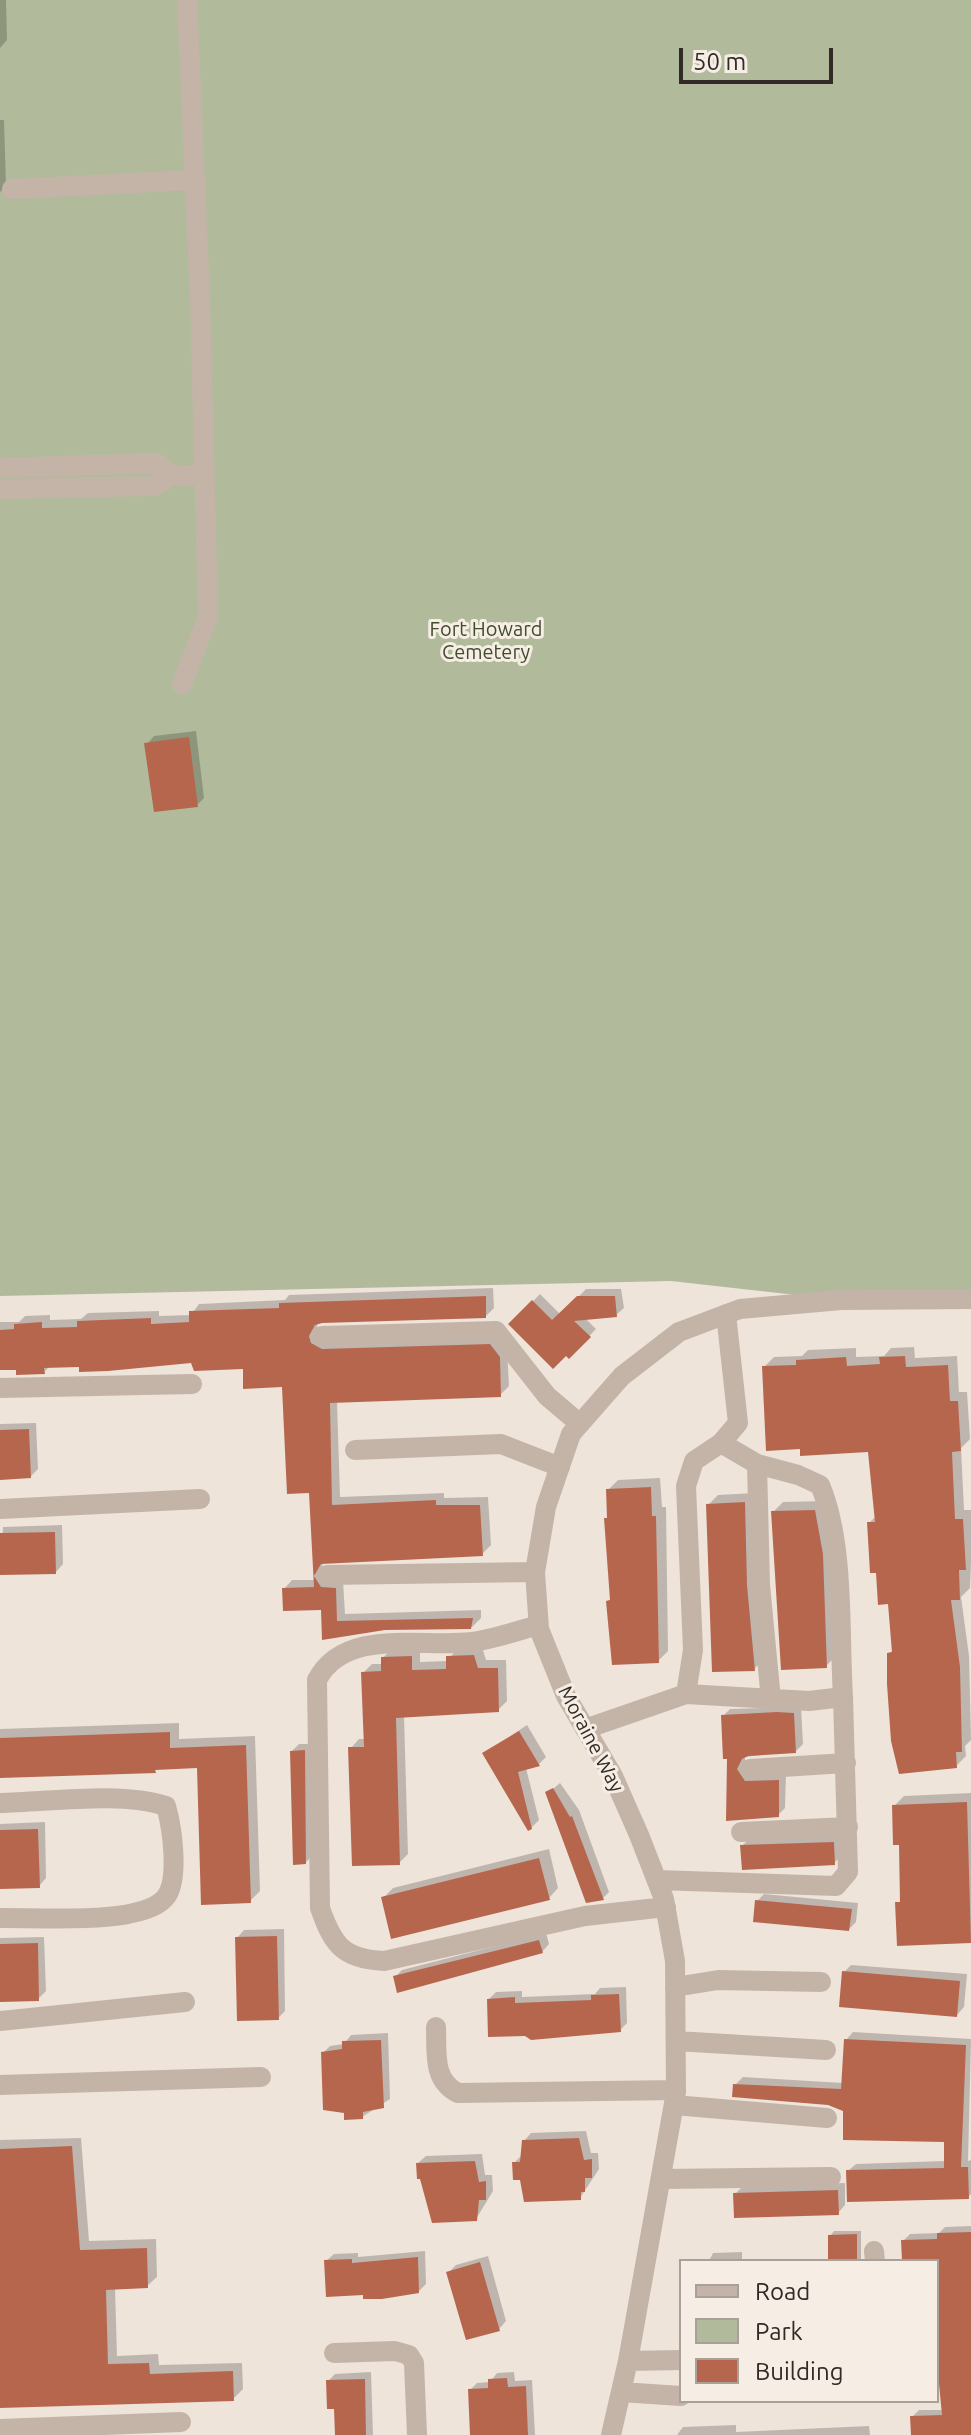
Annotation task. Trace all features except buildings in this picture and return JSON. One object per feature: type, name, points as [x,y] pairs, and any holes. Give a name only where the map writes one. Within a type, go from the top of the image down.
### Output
[{"type":"street","points":[[182,684],[208,616],[187,0]]},
{"type":"street","points":[[12,189],[195,180]]},
{"type":"street","points":[[0,468],[157,463],[171,476]]},
{"type":"street","points":[[0,489],[153,486],[171,476],[203,475]]},
{"type":"street","name":"Moraine Way","points":[[611,2435],[628,2361],[675,2098],[675,1987],[666,1907],[657,1880],[613,1776],[566,1696],[538,1625],[535,1572],[546,1507],[571,1434],[622,1376],[679,1332],[740,1309],[841,1300],[971,1299]]},
{"type":"street","points":[[686,1694],[693,1650],[686,1486],[694,1461],[721,1443],[738,1423],[726,1314]]},
{"type":"street","points":[[322,1336],[496,1331],[547,1396],[580,1424]]},
{"type":"street","points":[[0,1388],[192,1384]]},
{"type":"street","points":[[657,1880],[836,1886],[848,1872],[843,1697],[834,1551],[826,1501],[820,1485],[798,1475],[757,1464],[721,1443]]},
{"type":"street","points":[[355,1450],[501,1444],[524,1450],[560,1467]]},
{"type":"street","points":[[757,1464],[760,1585],[771,1700]]},
{"type":"street","points":[[0,1509],[200,1499]]},
{"type":"street","points":[[327,1575],[535,1572]]},
{"type":"street","points":[[538,1625],[471,1642],[370,1646],[343,1651],[326,1664],[317,1680],[320,1908],[329,1934],[343,1950],[362,1960],[384,1961],[585,1916],[666,1907]]},
{"type":"street","points":[[585,1729],[686,1694],[771,1700],[843,1697]]},
{"type":"street","points":[[750,1769],[846,1763]]},
{"type":"street","points":[[0,1803],[135,1800],[166,1806],[172,1828],[172,1884],[164,1899],[145,1910],[124,1915],[0,1918]]},
{"type":"street","points":[[741,1832],[848,1827]]},
{"type":"street","points":[[675,1987],[718,1980],[821,1982]]},
{"type":"street","points":[[0,2021],[185,2002]]},
{"type":"street","points":[[436,2027],[438,2071],[445,2086],[458,2093],[675,2098],[827,2118]]},
{"type":"street","points":[[676,2041],[826,2050]]},
{"type":"street","points":[[0,2085],[261,2077]]},
{"type":"street","points":[[661,2179],[831,2177]]},
{"type":"street","points":[[334,2353],[395,2351],[409,2355],[414,2363],[417,2435]]},
{"type":"street","points":[[628,2361],[679,2360]]},
{"type":"street","points":[[621,2392],[679,2396]]},
{"type":"street","points":[[0,2429],[181,2422]]},
{"type":"green space","name":"Fort Howard Cemetery","points":[[0,0],[971,0],[971,1299],[841,1300],[671,1281],[0,1296]]}]
